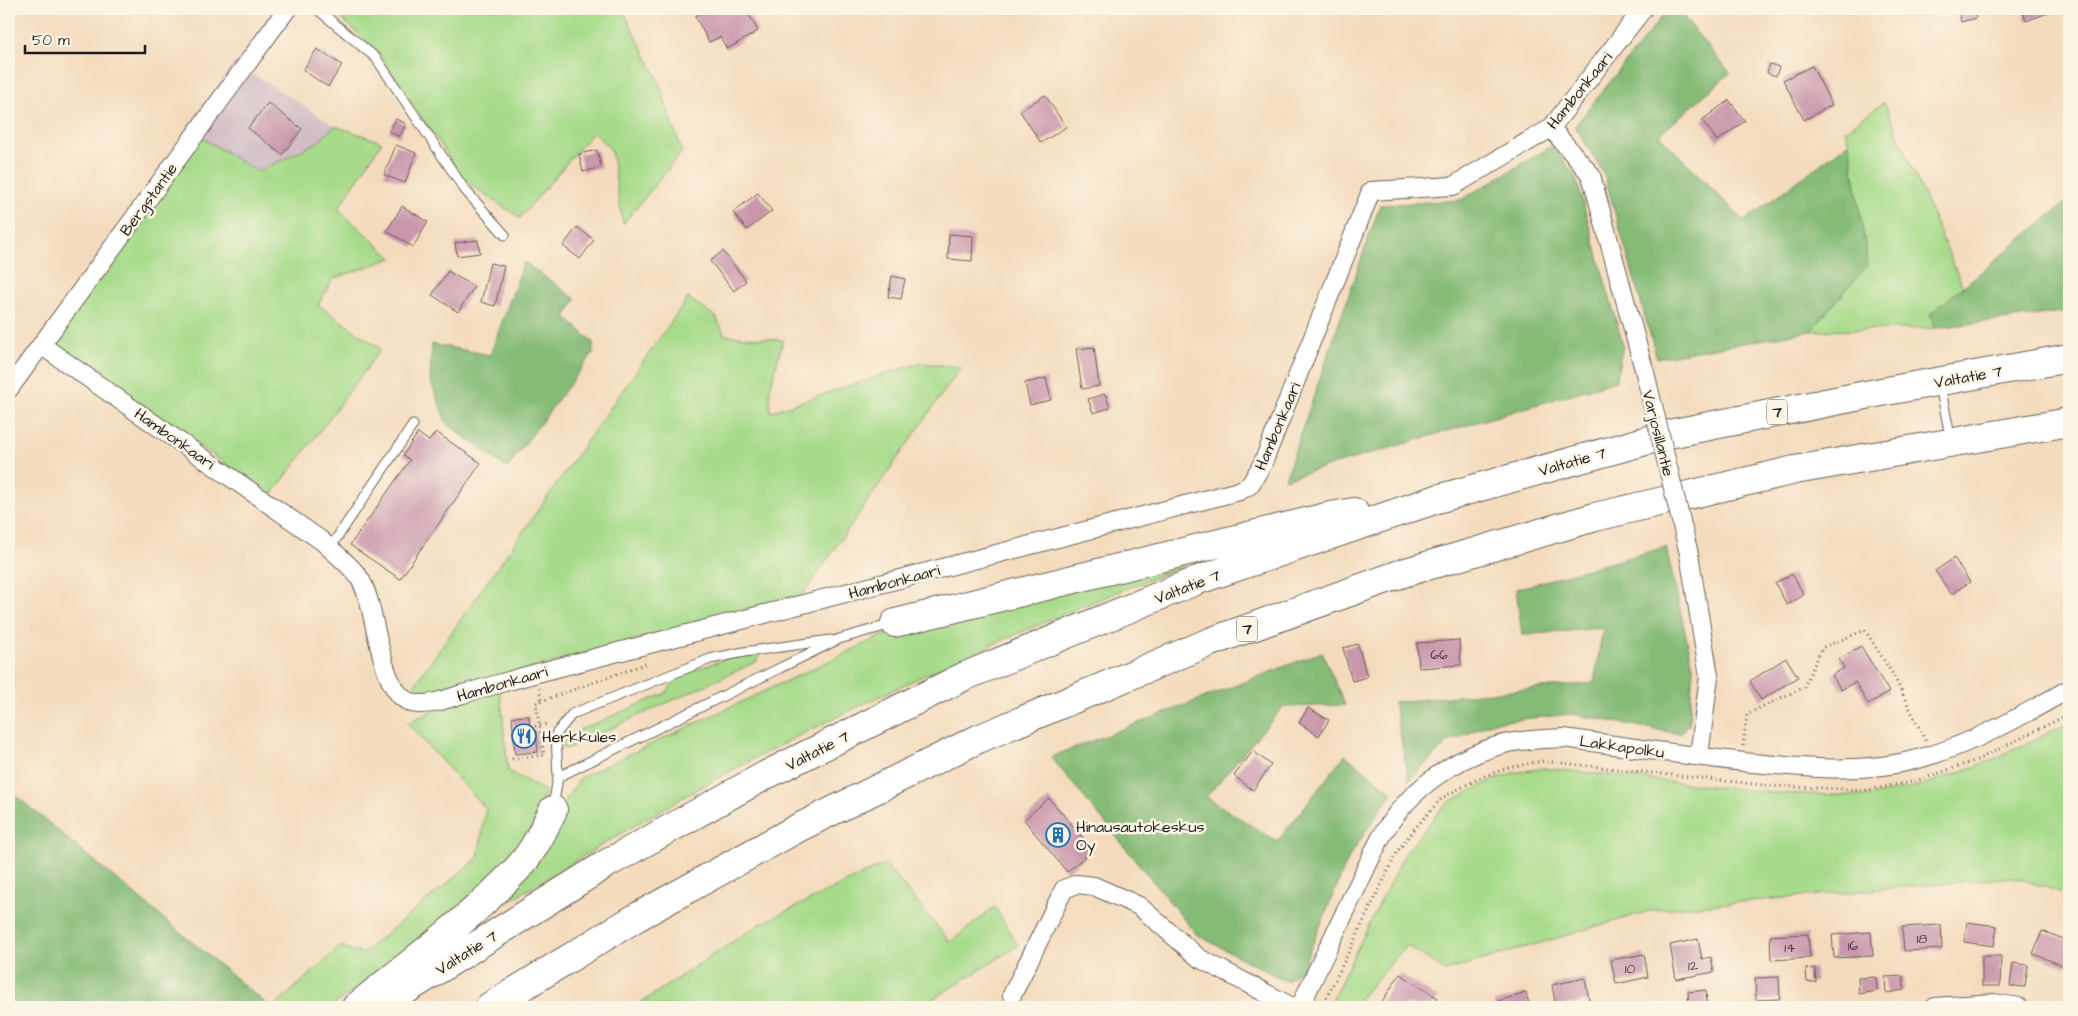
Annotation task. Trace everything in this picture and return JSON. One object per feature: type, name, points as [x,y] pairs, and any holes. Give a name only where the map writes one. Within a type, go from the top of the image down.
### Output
[{"type":"highway","name":"Valtatie 7","points":[[380,1007],[615,860],[766,775],[963,677],[1198,580],[1437,499],[1674,433],[1939,381],[2069,358]]},
{"type":"highway","name":"7","points":[[489,1007],[637,917],[798,828],[978,739],[1210,642],[1406,572],[1595,517],[1795,470],[2069,422]]},
{"type":"highway","points":[[895,624],[1330,516],[1437,499]]},
{"type":"highway","points":[[356,1007],[482,902],[518,868],[541,837],[553,810]]},
{"type":"street","name":"Bergstantie","points":[[9,389],[286,9]]},
{"type":"street","name":"Hambonkaari","points":[[41,345],[330,548],[360,579],[373,612],[391,686],[403,698],[419,705],[1239,491],[1250,485],[1263,463],[1371,191],[1453,186],[1551,128],[1643,9]]},
{"type":"street","name":"Varjosillantie","points":[[1551,128],[1591,175],[1645,373],[1689,554],[1709,676],[1699,756]]},
{"type":"street","name":"Lakkapolku","points":[[1300,1007],[1384,832],[1412,798],[1451,766],[1504,744],[1564,738],[1740,761],[1798,767],[1854,769],[1883,766],[1932,755],[1967,742],[2069,689]]},
{"type":"street","points":[[1012,996],[1064,889],[1077,884],[1094,886],[1139,906],[1199,958],[1292,1007]]},
{"type":"street","points":[[1935,1007],[1994,1003],[2019,1007]]},
{"type":"lane","points":[[317,9],[376,58],[465,190],[505,235]]},
{"type":"lane","points":[[1939,381],[1950,442]]},
{"type":"lane","points":[[330,548],[413,425]]},
{"type":"lane","points":[[553,810],[558,777],[556,734],[572,714],[710,660],[744,652],[839,640],[895,624]]},
{"type":"lane","points":[[558,777],[839,640]]},
{"type":"path","points":[[1740,761],[1748,714],[1804,687],[1822,648],[1864,630],[1894,676],[1932,755]]},
{"type":"path","points":[[1322,1007],[1397,852],[1415,828],[1442,798],[1479,778],[1510,767],[1543,761],[1772,786],[1867,790],[1916,782],[1977,760],[2069,714]]},
{"type":"shaded area","points":[[234,62],[335,126],[318,142],[258,172],[187,128]]},
{"type":"green space","points":[[331,9],[622,9],[657,77],[682,152],[623,224],[611,150],[593,132],[520,218],[466,182],[377,51]]},
{"type":"green space","points":[[1668,9],[1677,9],[1730,73],[1659,135],[1744,221],[1849,143],[1868,264],[1811,331],[1657,358],[1604,174],[1575,126]]},
{"type":"green space","points":[[1884,102],[1963,287],[1930,314],[1936,328],[1811,331],[1868,264],[1849,143],[1845,131]]},
{"type":"green space","points":[[335,126],[382,142],[338,209],[392,258],[333,279],[318,305],[381,349],[271,496],[56,345],[54,337],[201,137],[258,172],[318,142]]},
{"type":"green space","points":[[1552,146],[1575,175],[1623,345],[1616,381],[1285,479],[1380,205],[1461,200]]},
{"type":"green space","points":[[2069,200],[2069,311],[1936,328],[1930,314]]},
{"type":"green space","points":[[524,262],[576,299],[565,317],[593,342],[593,353],[507,468],[447,424],[430,380],[432,344],[490,355]]},
{"type":"green space","points":[[688,298],[716,317],[725,335],[783,340],[770,389],[770,412],[919,363],[961,367],[803,594],[426,698],[408,694]]},
{"type":"green space","points":[[1666,547],[1693,667],[1689,724],[1680,734],[1572,714],[1493,722],[1447,743],[1409,780],[1394,702],[1594,683],[1603,628],[1522,635],[1516,589]]},
{"type":"green space","points":[[1185,562],[1179,568],[1066,613],[955,661],[792,739],[674,802],[486,915],[553,830],[568,796],[581,777],[897,629]]},
{"type":"green space","points":[[1322,652],[1345,705],[1283,707],[1206,797],[1277,842],[1345,755],[1392,792],[1349,857],[1302,969],[1286,981],[1197,935],[1051,757]]},
{"type":"green space","points":[[759,655],[756,662],[568,748],[564,749],[562,745],[568,735],[666,693],[678,676],[725,659]]},
{"type":"green space","points":[[500,690],[508,771],[545,791],[533,825],[509,861],[433,929],[331,1007],[274,1007],[341,946],[362,954],[478,858],[486,809],[407,723],[441,707]]},
{"type":"green space","points":[[2069,723],[2069,895],[2014,877],[1652,910],[1445,971],[1407,945],[1352,1007],[1328,1007],[1404,855],[1445,804],[1486,783],[1513,773],[1544,768],[1775,793],[1870,796],[1923,785],[1987,762]]},
{"type":"green space","points":[[9,790],[270,1007],[9,1007]]},
{"type":"green space","points":[[885,864],[950,942],[995,907],[1018,946],[923,1005],[924,1007],[636,1006],[758,925]]},
{"type":"building","points":[[709,9],[746,9],[758,31],[727,49],[720,37],[709,42],[695,16]]},
{"type":"building","points":[[1958,9],[1974,9],[1976,18],[1961,22]]},
{"type":"building","points":[[2022,9],[2059,9],[2026,21]]},
{"type":"building","points":[[317,49],[342,65],[328,87],[303,70]]},
{"type":"building","points":[[1770,64],[1779,67],[1776,76],[1767,73]]},
{"type":"building","points":[[1812,66],[1832,105],[1804,120],[1783,80]]},
{"type":"building","points":[[1045,95],[1066,127],[1041,143],[1020,111]]},
{"type":"building","points":[[1729,100],[1745,121],[1717,141],[1702,120]]},
{"type":"building","points":[[268,103],[302,129],[282,155],[248,128]]},
{"type":"building","points":[[396,119],[406,124],[399,137],[389,131]]},
{"type":"building","points":[[396,145],[416,153],[405,183],[384,175]]},
{"type":"building","points":[[597,150],[601,167],[583,172],[579,154]]},
{"type":"building","points":[[758,193],[772,211],[747,230],[733,212]]},
{"type":"building","points":[[402,206],[428,222],[413,247],[387,231]]},
{"type":"building","points":[[577,227],[594,240],[580,259],[563,246]]},
{"type":"building","points":[[949,234],[973,236],[972,261],[948,259]]},
{"type":"building","points":[[478,240],[480,253],[457,256],[455,243]]},
{"type":"building","points":[[723,251],[746,281],[734,291],[710,261]]},
{"type":"building","points":[[490,263],[504,266],[495,306],[481,302]]},
{"type":"building","points":[[448,271],[474,287],[458,312],[432,295]]},
{"type":"building","points":[[892,276],[905,279],[901,299],[888,297]]},
{"type":"building","points":[[1094,347],[1099,386],[1082,389],[1076,349]]},
{"type":"building","points":[[1046,378],[1051,400],[1030,405],[1025,383]]},
{"type":"building","points":[[1105,394],[1110,408],[1093,413],[1088,399]]},
{"type":"building","points":[[436,432],[481,463],[400,579],[350,545],[410,460],[403,455],[418,433],[429,441]]},
{"type":"building","points":[[1954,558],[1970,582],[1951,594],[1935,571]]},
{"type":"building","points":[[1792,574],[1804,595],[1787,605],[1775,583]]},
{"type":"building","points":[[1459,640],[1461,665],[1419,668],[1417,643]]},
{"type":"building","points":[[1358,644],[1367,677],[1352,681],[1343,648]]},
{"type":"building","points":[[1861,646],[1889,692],[1868,704],[1855,682],[1841,690],[1832,675],[1844,668],[1839,659]]},
{"type":"building","points":[[1786,658],[1798,677],[1761,700],[1750,681]]},
{"type":"building","points":[[1308,708],[1329,720],[1319,736],[1299,723]]},
{"type":"building","points":[[529,716],[530,732],[536,731],[538,752],[515,754],[512,717]]},
{"type":"building","points":[[1253,751],[1271,765],[1253,790],[1234,776]]},
{"type":"building","name":"Hinausautokeskus Oy","points":[[1049,798],[1093,850],[1067,872],[1024,820]]},
{"type":"building","points":[[1967,922],[1997,926],[1994,946],[1964,942]]},
{"type":"building","points":[[1941,925],[1942,949],[1904,951],[1902,927]]},
{"type":"building","points":[[2042,931],[2069,941],[2067,967],[2033,954]]},
{"type":"building","points":[[1871,932],[1873,956],[1834,958],[1832,935]]},
{"type":"building","points":[[1808,934],[1810,958],[1771,960],[1770,936]]},
{"type":"building","points":[[1698,939],[1702,959],[1711,957],[1714,972],[1676,979],[1670,945]]},
{"type":"building","points":[[1644,954],[1648,977],[1616,984],[1611,960]]},
{"type":"building","points":[[1982,956],[2001,956],[2000,986],[1982,986]]},
{"type":"building","points":[[2013,963],[2028,965],[2025,987],[2010,986]]},
{"type":"building","points":[[1815,968],[1816,982],[1807,982],[1806,969]]},
{"type":"building","points":[[1400,974],[1438,998],[1432,1007],[1406,1005],[1405,1007],[1387,1007],[1381,1003]]},
{"type":"building","points":[[1903,976],[1904,990],[1886,993],[1885,977]]},
{"type":"building","points":[[1779,977],[1780,999],[1756,1000],[1755,978]]},
{"type":"building","points":[[1876,977],[1877,991],[1859,994],[1858,978]]},
{"type":"building","points":[[1585,978],[1589,1001],[1556,1007],[1552,985]]},
{"type":"building","points":[[1706,990],[1707,1005],[1689,1007],[1688,992]]},
{"type":"building","points":[[1526,993],[1530,1007],[1495,1007],[1494,1002]]},
{"type":"place","name":"Herkkules","points":[[524,736]]},
{"type":"place","name":"Hinausautokeskus Oy","points":[[1058,835]]}]
